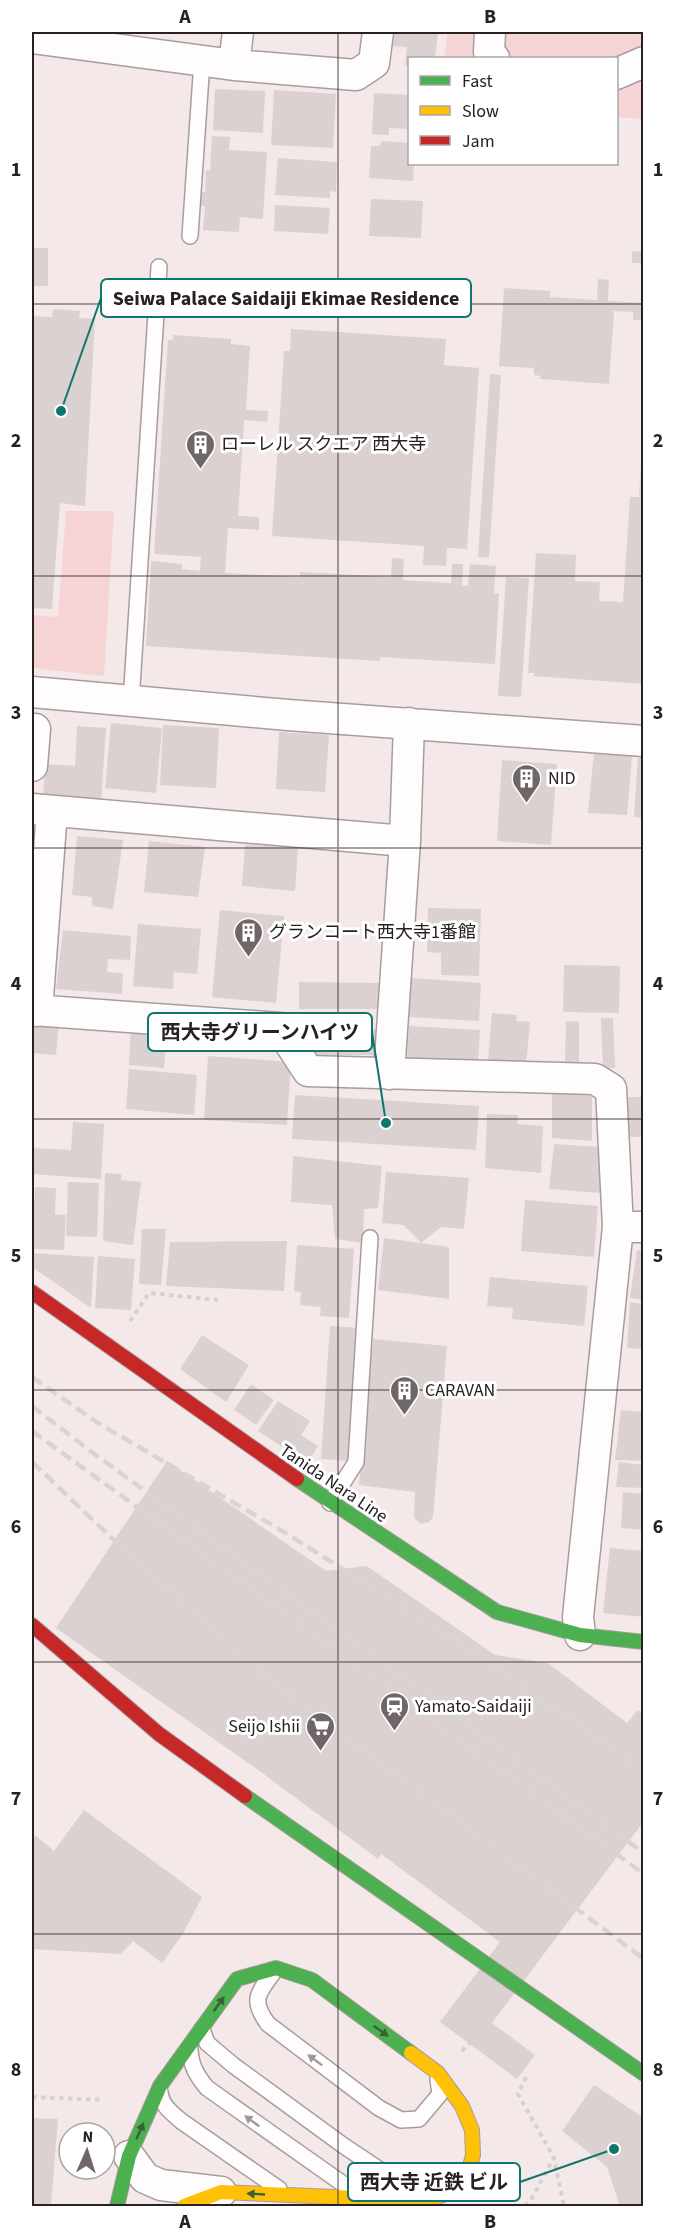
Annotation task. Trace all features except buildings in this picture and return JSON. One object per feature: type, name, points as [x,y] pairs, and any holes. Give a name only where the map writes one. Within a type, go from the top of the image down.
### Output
[{"type":"street","points":[[234,65],[238,32]]},
{"type":"street","points":[[32,38],[234,65],[356,75],[374,63],[378,32]]},
{"type":"street","points":[[490,32],[489,52],[493,57]]},
{"type":"street","points":[[618,73],[644,62]]},
{"type":"street","points":[[32,692],[131,702],[644,741]]},
{"type":"street","points":[[389,1074],[405,841],[410,723]]},
{"type":"street","points":[[32,766],[34,729]]},
{"type":"street","points":[[405,841],[42,810],[34,1010],[280,1028],[308,1071],[595,1079],[611,1089],[631,1227],[578,1617],[580,1635]]},
{"type":"street","name":"Tanida Nara Line","points":[[32,1292],[330,1503],[497,1612],[580,1635],[644,1642]]},
{"type":"street","points":[[32,1625],[159,1734],[307,1840],[644,2074]]},
{"type":"street","points":[[117,2206],[129,2156],[160,2086],[237,1979],[276,1968],[312,1980],[438,2073],[462,2106],[472,2130],[473,2155],[467,2178],[454,2191],[426,2201],[220,2192],[161,2185],[145,2178],[129,2156]]},
{"type":"street","points":[[184,2206],[220,2192]]},
{"type":"lane","points":[[190,236],[202,61]]},
{"type":"lane","points":[[131,702],[159,267]]},
{"type":"lane","points":[[330,1503],[356,1462],[370,1238]]},
{"type":"lane","points":[[276,1968],[258,1993],[257,2010],[268,2024],[378,2108],[401,2120],[419,2119],[440,2094],[438,2073]]},
{"type":"lane","points":[[201,2028],[207,2043],[233,2065],[344,2146],[426,2201]]},
{"type":"lane","points":[[190,2043],[190,2062],[196,2075],[207,2088],[317,2168],[363,2198]]},
{"type":"lane","points":[[160,2086],[161,2098],[175,2116],[289,2196]]},
{"type":"path","points":[[111,1348],[149,1293],[218,1300]]},
{"type":"path","points":[[461,2052],[473,2041],[490,2044]]},
{"type":"path","points":[[526,2077],[519,2094],[554,2158],[564,2206]]},
{"type":"path","points":[[32,2097],[104,2100]]},
{"type":"path","points":[[525,2206],[532,2198],[554,2158]]},
{"type":"shaded area","points":[[448,32],[643,32],[643,119],[618,117],[618,57],[444,57]]},
{"type":"shaded area","points":[[66,511],[114,511],[104,676],[32,668],[32,615],[58,617]]},
{"type":"railway","points":[[32,1377],[98,1423],[284,1532],[422,1619],[588,1731],[644,1772]]},
{"type":"railway","points":[[32,1406],[93,1453],[644,1853]]},
{"type":"railway","points":[[32,1431],[644,1874]]},
{"type":"railway","points":[[32,1462],[141,1566],[275,1684],[644,1959]]},
{"type":"traffic: fast","points":[[297,1479],[497,1612],[580,1635],[644,1642]]},
{"type":"traffic: fast","points":[[245,1796],[644,2074]]},
{"type":"traffic: fast","points":[[117,2206],[129,2156],[160,2086],[237,1979],[276,1968],[312,1980],[411,2053]]},
{"type":"traffic: slow","points":[[184,2206],[221,2192],[426,2201],[454,2191],[467,2178],[473,2155],[472,2130],[462,2106],[438,2073],[411,2053]]},
{"type":"traffic: jam","points":[[32,1292],[297,1479]]},
{"type":"traffic: jam","points":[[32,1625],[159,1734],[245,1796]]},
{"type":"place","name":"Seiwa Palace Saidaiji Ekimae Residence","points":[[61,411]]},
{"type":"place","name":"ローレル スクエア 西大寺","points":[[200,470]]},
{"type":"place","name":"NID","points":[[527,804]]},
{"type":"place","name":"グランコート西大寺1番館","points":[[248,958]]},
{"type":"place","name":"西大寺グリーンハイツ","points":[[386,1123]]},
{"type":"place","name":"CARAVAN","points":[[404,1416]]},
{"type":"place","name":"Yamato-Saidaiji","points":[[394,1732]]},
{"type":"place","name":"Seijo Ishii","points":[[321,1752]]},
{"type":"place","name":"西大寺 近鉄 ビル","points":[[614,2149]]}]
